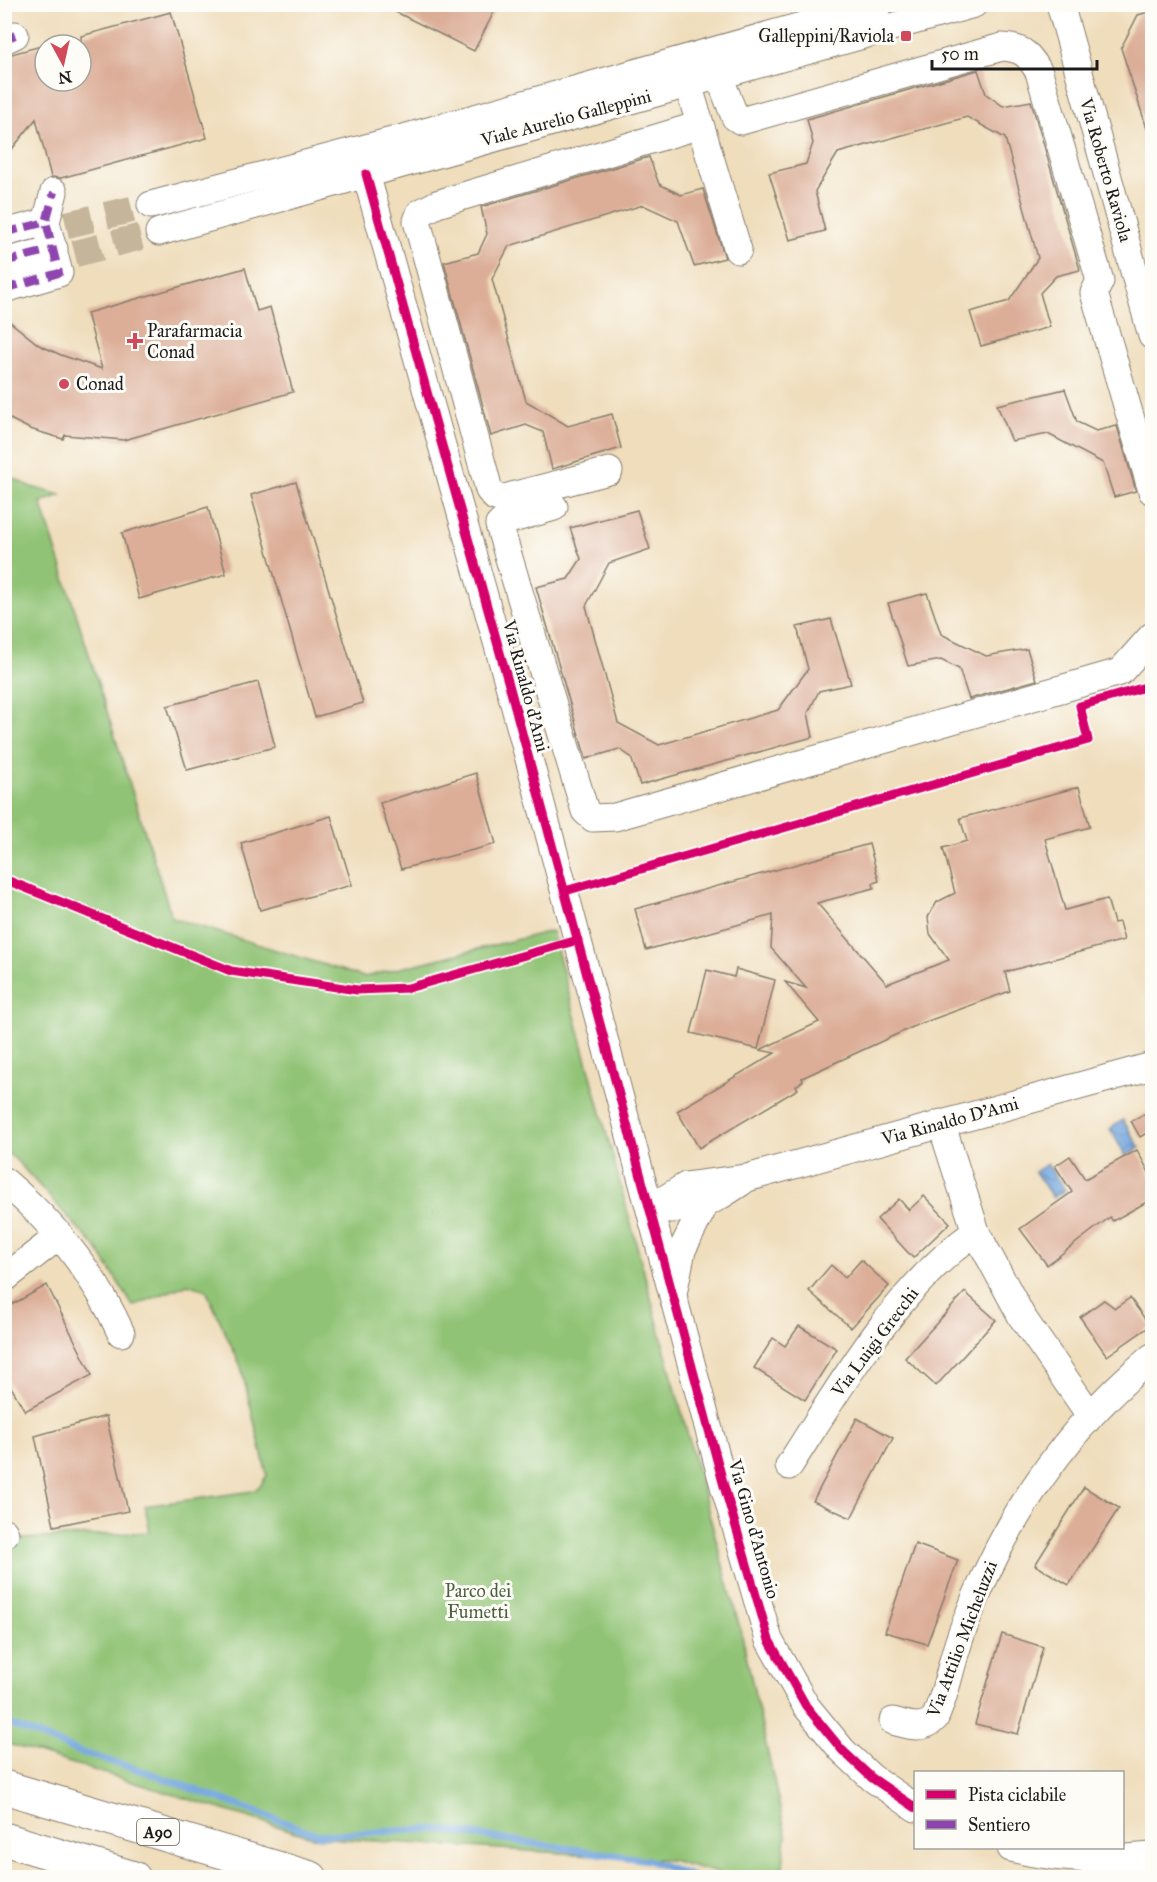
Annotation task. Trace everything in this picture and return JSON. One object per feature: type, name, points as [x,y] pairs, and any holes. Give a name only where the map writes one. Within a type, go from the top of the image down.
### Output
[{"type":"highway","name":"A90","points":[[4,1787],[311,1878]]},
{"type":"highway","points":[[4,1839],[134,1878]]},
{"type":"street","name":"Viale Aurelio Galleppini","points":[[151,205],[483,116],[880,4]]},
{"type":"street","name":"Viale Aurelio Galleppini","points":[[159,232],[974,4]]},
{"type":"street","name":"Via Roberto Raviola","points":[[1060,4],[1152,336]]},
{"type":"street","points":[[719,76],[735,117],[741,121],[1002,47],[1015,48],[1029,55],[1039,72],[1100,281],[1094,293],[1152,490]]},
{"type":"street","points":[[688,84],[738,249]]},
{"type":"street","points":[[609,471],[504,498],[495,497],[489,490],[417,221],[420,213],[427,207],[700,125]]},
{"type":"street","name":"Via Rinaldo d'Ami","points":[[366,174],[511,692],[650,1208]]},
{"type":"street","points":[[54,192],[46,222],[56,261]]},
{"type":"street","points":[[4,232],[46,222]]},
{"type":"street","points":[[4,262],[56,261]]},
{"type":"street","points":[[4,289],[56,261]]},
{"type":"street","points":[[557,515],[504,539],[585,811],[593,818],[615,817],[1120,672],[1149,644]]},
{"type":"street","name":"Via Rinaldo D'Ami","points":[[650,1208],[681,1188],[701,1195],[747,1178],[1152,1066]]},
{"type":"street","points":[[941,1124],[976,1232],[1022,1317],[1090,1415]]},
{"type":"street","name":"Via Rinaldo D'Ami","points":[[637,1156],[701,1195]]},
{"type":"street","points":[[4,1181],[60,1235],[95,1283],[121,1333]]},
{"type":"street","points":[[672,1296],[682,1250],[701,1195]]},
{"type":"street","name":"Via Gino d'Antonio","points":[[650,1208],[747,1569],[773,1648],[806,1706],[842,1750],[872,1778],[914,1807]]},
{"type":"street","name":"Via Luigi Grecchi","points":[[789,1466],[836,1392],[900,1305],[947,1255],[976,1232]]},
{"type":"street","points":[[4,1279],[60,1235]]},
{"type":"street","name":"Via Attilio Micheluzzi","points":[[893,1721],[918,1727],[927,1725],[935,1718],[963,1627],[1002,1541],[1031,1491],[1090,1415],[1152,1357]]},
{"type":"street","points":[[1016,1849],[1045,1855],[1086,1859],[1152,1856]]},
{"type":"green space","name":"Parco dei Fumetti","points":[[5,474],[31,487],[61,495],[41,502],[172,918],[364,977],[552,931],[742,1636],[786,1835],[782,1877],[732,1877],[671,1860],[312,1837],[5,1743],[5,1540],[150,1532],[145,1506],[253,1491],[261,1485],[267,1475],[241,1367],[206,1290],[188,1284],[133,1306],[98,1250],[15,1159],[5,1152]]},
{"type":"water","points":[[1123,1120],[1140,1148],[1126,1156],[1110,1129]]},
{"type":"water","points":[[1047,1164],[1065,1190],[1053,1198],[1035,1172]]},
{"type":"building","points":[[380,4],[498,4],[474,51]]},
{"type":"building","points":[[1152,11],[1152,134],[1149,135],[1121,48],[1138,15]]},
{"type":"building","points":[[171,12],[207,138],[61,178],[51,177],[36,119],[4,159],[4,56],[33,48],[33,93],[93,93],[92,33]]},
{"type":"building","points":[[978,70],[986,94],[1003,106],[1031,101],[1080,270],[1056,276],[1040,293],[1050,327],[981,346],[970,312],[1009,301],[1038,258],[1005,138],[967,117],[838,153],[815,191],[825,231],[790,240],[769,173],[806,164],[813,143],[807,119]]},
{"type":"building","points":[[649,157],[659,184],[681,195],[703,189],[725,258],[694,266],[678,221],[643,205],[509,246],[492,279],[526,401],[568,426],[612,414],[621,448],[552,469],[543,432],[526,425],[491,436],[444,262],[478,253],[487,234],[481,207]]},
{"type":"building","points":[[245,268],[257,311],[270,307],[293,392],[124,440],[65,435],[63,439],[30,429],[4,416],[4,317],[39,345],[102,369],[87,313]]},
{"type":"building","points":[[1065,389],[1077,422],[1096,431],[1117,426],[1136,491],[1114,497],[1103,463],[1048,434],[1012,441],[997,405]]},
{"type":"building","points":[[296,482],[363,703],[315,717],[251,495]]},
{"type":"building","points":[[208,507],[226,574],[139,599],[122,533]]},
{"type":"building","points":[[637,510],[650,549],[609,563],[586,606],[618,723],[659,745],[778,710],[808,669],[797,627],[831,619],[851,684],[819,691],[808,713],[813,737],[640,785],[631,757],[619,749],[586,759],[536,587],[568,579],[581,559],[570,528]]},
{"type":"building","points":[[927,593],[941,634],[986,656],[1027,649],[1037,680],[969,699],[959,669],[941,660],[908,666],[888,603]]},
{"type":"building","points":[[258,682],[275,747],[187,770],[167,706]]},
{"type":"building","points":[[476,773],[496,844],[401,869],[380,803]]},
{"type":"building","points":[[1079,787],[1090,827],[1045,839],[1065,910],[1107,899],[1114,923],[1119,922],[1124,940],[1005,972],[1010,991],[917,1025],[802,1078],[803,1081],[796,1086],[798,1089],[699,1148],[677,1111],[775,1053],[760,1050],[819,1022],[785,982],[806,988],[771,948],[773,915],[646,950],[635,909],[869,844],[879,881],[873,883],[874,888],[817,903],[887,984],[949,960],[930,934],[928,917],[937,902],[955,893],[943,848],[967,841],[960,818]]},
{"type":"building","points":[[331,816],[352,885],[260,910],[241,843]]},
{"type":"building","points":[[736,969],[775,980],[758,1049],[691,1033],[707,970],[734,977]]},
{"type":"building","points":[[1152,1110],[1152,1130],[1140,1137],[1131,1121]]},
{"type":"building","points":[[1137,1150],[1152,1178],[1152,1199],[1113,1221],[1110,1217],[1047,1265],[1020,1229],[1072,1192],[1055,1166],[1070,1156],[1085,1179]]},
{"type":"building","points":[[924,1196],[950,1223],[913,1258],[877,1219],[899,1199],[909,1210]]},
{"type":"building","points":[[861,1260],[889,1286],[851,1328],[809,1291],[831,1265],[845,1278]]},
{"type":"building","points":[[47,1285],[92,1375],[25,1411],[4,1375],[4,1309]]},
{"type":"building","points":[[965,1292],[996,1320],[936,1386],[905,1358]]},
{"type":"building","points":[[1130,1298],[1150,1326],[1107,1356],[1080,1317],[1104,1300],[1115,1308]]},
{"type":"building","points":[[799,1326],[837,1349],[805,1400],[754,1368],[773,1338],[785,1346]]},
{"type":"building","points":[[106,1416],[128,1511],[54,1526],[35,1436]]},
{"type":"building","points":[[857,1418],[893,1438],[851,1518],[813,1501]]},
{"type":"building","points":[[1084,1487],[1119,1508],[1069,1585],[1035,1565]]},
{"type":"building","points":[[915,1544],[958,1560],[927,1644],[885,1632]]},
{"type":"building","points":[[1002,1634],[1043,1647],[1018,1734],[975,1724]]},
{"type":"waterway","points":[[4,1722],[80,1752],[146,1772],[319,1835],[433,1829],[648,1860],[696,1878]]},
{"type":"tunnel","points":[[26,234],[151,205]]},
{"type":"tunnel","points":[[35,264],[159,232]]},
{"type":"marked path","points":[[4,40],[15,35]]},
{"type":"marked path","points":[[4,233],[46,222],[54,192]]},
{"type":"marked path","points":[[4,289],[59,273],[46,222]]},
{"type":"marked path","points":[[4,262],[54,249]]},
{"type":"cycle path","points":[[366,174],[511,692],[724,1486],[769,1640],[806,1706],[842,1750],[872,1778],[914,1807]]},
{"type":"cycle path","points":[[565,891],[1088,740],[1080,706],[1152,685]]},
{"type":"cycle path","points":[[4,879],[231,971],[357,990],[408,988],[578,940]]},
{"type":"place","name":"Galleppini/Raviola","points":[[906,36]]},
{"type":"place","name":"Parafarmacia Conad","points":[[135,341]]},
{"type":"place","name":"Conad","points":[[64,384]]}]
